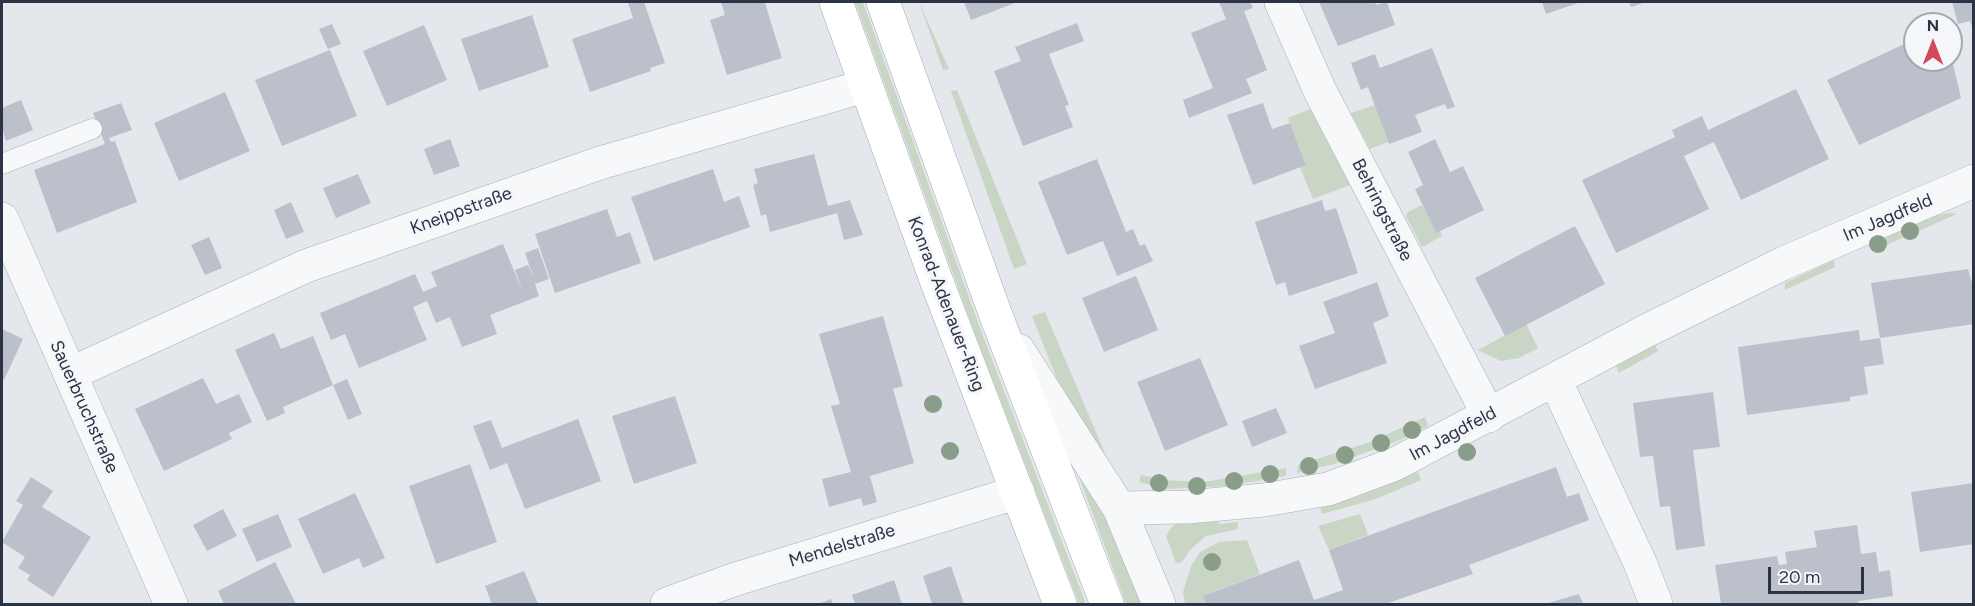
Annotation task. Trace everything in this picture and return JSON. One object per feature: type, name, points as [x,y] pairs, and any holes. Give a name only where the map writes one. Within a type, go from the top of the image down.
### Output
[{"type":"main road","name":"Konrad-Adenauer-Ring","points":[[836,2],[865,86],[1060,604]]},
{"type":"main road","points":[[882,2],[995,313],[1107,604]]},
{"type":"street","name":"Behringstraße","points":[[1281,2],[1320,91],[1489,416]]},
{"type":"street","name":"Kneippstraße","points":[[70,374],[306,266],[600,163],[865,86]]},
{"type":"street","name":"Im Jagdfeld","points":[[1119,508],[1210,505],[1264,500],[1328,489],[1395,464],[1784,263],[1974,181]]},
{"type":"street","name":"Sauerbruchstraße","points":[[2,219],[70,374],[162,601]]},
{"type":"street","points":[[995,313],[1119,508],[1159,604]]},
{"type":"street","points":[[1555,380],[1641,565],[1656,604]]},
{"type":"street","name":"Mendelstraße","points":[[667,604],[733,580],[1018,492]]},
{"type":"lane","points":[[2,164],[92,129]]},
{"type":"green space","points":[[855,2],[863,2],[980,328],[1086,604],[1079,604],[973,329]]},
{"type":"green space","points":[[919,2],[949,69],[943,70]]},
{"type":"green space","points":[[957,90],[1027,264],[1014,269],[951,91]]},
{"type":"green space","points":[[1375,105],[1388,142],[1370,149],[1351,113]]},
{"type":"green space","points":[[1310,109],[1350,185],[1313,199],[1300,167],[1306,164],[1288,118]]},
{"type":"green space","points":[[1422,205],[1436,232],[1440,231],[1442,236],[1422,247],[1406,216],[1408,212]]},
{"type":"green space","points":[[1957,214],[1875,250],[1872,243],[1934,216]]},
{"type":"green space","points":[[1834,260],[1835,267],[1785,290],[1785,283]]},
{"type":"green space","points":[[1045,312],[1107,458],[1064,397],[1032,316]]},
{"type":"green space","points":[[1526,324],[1538,348],[1519,358],[1501,361],[1478,350]]},
{"type":"green space","points":[[1655,345],[1658,351],[1619,373],[1616,366]]},
{"type":"green space","points":[[1425,417],[1428,426],[1400,440],[1334,464],[1297,473],[1298,465],[1370,442]]},
{"type":"green space","points":[[1286,468],[1286,476],[1226,486],[1167,489],[1139,482],[1141,475],[1163,480],[1204,482]]},
{"type":"green space","points":[[1418,472],[1421,480],[1373,500],[1322,514],[1320,507],[1354,498]]},
{"type":"green space","points":[[1085,476],[1126,558],[1143,604],[1126,604],[1079,477]]},
{"type":"green space","points":[[1360,514],[1368,535],[1329,550],[1318,526]]},
{"type":"green space","points":[[1218,517],[1219,524],[1238,522],[1238,529],[1206,536],[1191,549],[1182,562],[1176,563],[1166,536],[1171,528],[1176,523]]},
{"type":"green space","points":[[1247,540],[1260,574],[1203,596],[1206,604],[1185,604],[1183,592],[1191,566],[1200,552],[1219,542]]},
{"type":"building","points":[[644,2],[665,63],[650,68],[651,71],[590,92],[572,39],[633,18],[628,3]]},
{"type":"building","points":[[721,2],[765,3],[782,58],[727,75],[710,20],[725,15]]},
{"type":"building","points":[[964,2],[1017,2],[971,20]]},
{"type":"building","points":[[1219,2],[1250,2],[1253,8],[1244,11],[1267,70],[1246,79],[1252,93],[1189,118],[1183,100],[1213,88],[1191,33],[1226,19]]},
{"type":"building","points":[[1319,2],[1375,2],[1376,5],[1387,2],[1395,25],[1338,46]]},
{"type":"building","points":[[1542,2],[1581,2],[1546,14]]},
{"type":"building","points":[[1629,2],[1646,2],[1631,7]]},
{"type":"building","points":[[1952,2],[1974,2],[1974,32],[1970,21],[1963,23],[1963,12],[1955,12]]},
{"type":"building","points":[[532,15],[549,67],[479,91],[461,39]]},
{"type":"building","points":[[1077,23],[1084,41],[1049,54],[1069,105],[1065,106],[1073,127],[1023,146],[994,71],[1021,61],[1015,47]]},
{"type":"building","points":[[332,24],[341,44],[328,49],[319,29]]},
{"type":"building","points":[[424,25],[447,80],[387,106],[363,51]]},
{"type":"building","points":[[1903,45],[1903,72],[1955,72],[1961,98],[1859,145],[1827,80]]},
{"type":"building","points":[[1432,48],[1455,107],[1447,109],[1445,104],[1415,115],[1422,132],[1389,144],[1368,87],[1361,90],[1351,63],[1375,54],[1380,68]]},
{"type":"building","points":[[330,50],[357,116],[282,146],[255,80]]},
{"type":"building","points":[[1796,89],[1829,159],[1741,200],[1714,142],[1684,156],[1709,209],[1616,253],[1582,180],[1675,137],[1672,130],[1702,116],[1708,130]]},
{"type":"building","points":[[225,92],[250,151],[179,181],[154,123]]},
{"type":"building","points":[[21,100],[33,130],[6,141],[2,128],[2,108]]},
{"type":"building","points":[[121,103],[132,130],[109,138],[111,142],[115,141],[137,202],[57,233],[34,170],[105,144],[93,113]]},
{"type":"building","points":[[1263,103],[1272,129],[1290,123],[1306,165],[1253,185],[1227,115]]},
{"type":"building","points":[[450,139],[460,166],[434,175],[424,149]]},
{"type":"building","points":[[1435,139],[1450,172],[1463,166],[1484,210],[1436,233],[1415,189],[1423,185],[1408,152]]},
{"type":"building","points":[[814,154],[828,206],[850,200],[863,235],[844,240],[837,213],[770,232],[766,214],[761,216],[753,185],[758,183],[754,169]]},
{"type":"building","points":[[1097,159],[1126,232],[1133,229],[1140,246],[1145,244],[1153,261],[1117,276],[1103,241],[1067,255],[1038,182]]},
{"type":"building","points":[[713,169],[724,202],[739,196],[750,227],[654,261],[631,197]]},
{"type":"building","points":[[358,174],[371,203],[336,218],[323,188]]},
{"type":"building","points":[[1322,200],[1325,211],[1336,208],[1358,273],[1289,296],[1285,282],[1276,285],[1255,222]]},
{"type":"building","points":[[291,202],[304,232],[286,239],[274,210]]},
{"type":"building","points":[[607,209],[617,237],[630,232],[641,263],[555,293],[535,234]]},
{"type":"building","points":[[1575,226],[1605,284],[1505,336],[1475,278]]},
{"type":"building","points":[[209,237],[222,268],[205,275],[191,245]]},
{"type":"building","points":[[503,244],[523,293],[515,270],[528,265],[534,279],[525,253],[538,248],[549,279],[535,284],[539,296],[490,315],[497,334],[462,347],[450,317],[436,323],[427,301],[413,307],[427,340],[359,368],[345,334],[331,340],[320,313],[415,274],[423,292],[437,286],[431,272]]},
{"type":"building","points":[[1968,269],[1974,291],[1974,324],[1880,338],[1871,283]]},
{"type":"building","points":[[1136,276],[1158,330],[1104,352],[1082,298]]},
{"type":"building","points":[[1377,282],[1389,316],[1373,323],[1387,363],[1315,389],[1299,346],[1335,333],[1323,302]]},
{"type":"building","points":[[883,316],[903,386],[893,389],[914,463],[870,476],[877,502],[863,506],[861,498],[829,507],[822,479],[851,472],[831,406],[840,404],[819,334]]},
{"type":"building","points":[[2,329],[23,339],[4,380],[2,379]]},
{"type":"building","points":[[1859,330],[1860,341],[1880,338],[1884,364],[1864,367],[1868,394],[1850,397],[1850,401],[1747,415],[1738,347]]},
{"type":"building","points":[[274,333],[281,349],[313,336],[333,385],[283,407],[285,413],[267,421],[235,350]]},
{"type":"building","points":[[1200,358],[1228,425],[1165,451],[1137,382]]},
{"type":"building","points":[[203,378],[216,404],[239,394],[252,422],[229,433],[232,439],[164,471],[135,409]]},
{"type":"building","points":[[347,379],[362,414],[348,420],[333,385]]},
{"type":"building","points":[[1713,392],[1720,447],[1693,450],[1705,546],[1676,550],[1670,506],[1660,507],[1653,456],[1640,457],[1633,403]]},
{"type":"building","points":[[675,396],[697,463],[634,484],[612,416]]},
{"type":"building","points":[[1276,408],[1287,433],[1252,447],[1242,421]]},
{"type":"building","points":[[578,419],[601,481],[525,509],[507,463],[490,470],[473,426],[491,420],[502,448]]},
{"type":"building","points":[[470,464],[497,542],[436,564],[409,486]]},
{"type":"building","points":[[1556,467],[1567,497],[1579,493],[1589,520],[1469,565],[1473,574],[1385,604],[1206,604],[1203,596],[1299,560],[1314,600],[1343,590],[1329,550]]},
{"type":"building","points":[[31,477],[53,491],[42,507],[91,537],[53,597],[27,580],[30,575],[18,568],[25,557],[2,542],[23,505],[16,501]]},
{"type":"building","points":[[1974,483],[1974,544],[1920,552],[1911,492]]},
{"type":"building","points":[[355,493],[385,558],[363,568],[359,558],[323,574],[298,519]]},
{"type":"building","points":[[223,509],[237,536],[207,551],[193,525]]},
{"type":"building","points":[[278,514],[292,547],[257,562],[242,529]]},
{"type":"building","points":[[1857,525],[1861,554],[1876,552],[1879,572],[1890,570],[1893,596],[1858,601],[1859,604],[1721,604],[1715,565],[1777,556],[1779,565],[1787,564],[1785,552],[1817,547],[1814,531]]},
{"type":"building","points":[[275,562],[296,604],[224,604],[218,591]]},
{"type":"building","points":[[951,566],[964,604],[932,604],[923,576]]},
{"type":"building","points":[[524,571],[538,604],[492,604],[485,586]]},
{"type":"building","points":[[894,580],[902,604],[855,604],[852,595]]},
{"type":"building","points":[[1579,594],[1583,604],[1545,604]]},
{"type":"building","points":[[831,599],[833,604],[818,604]]}]
